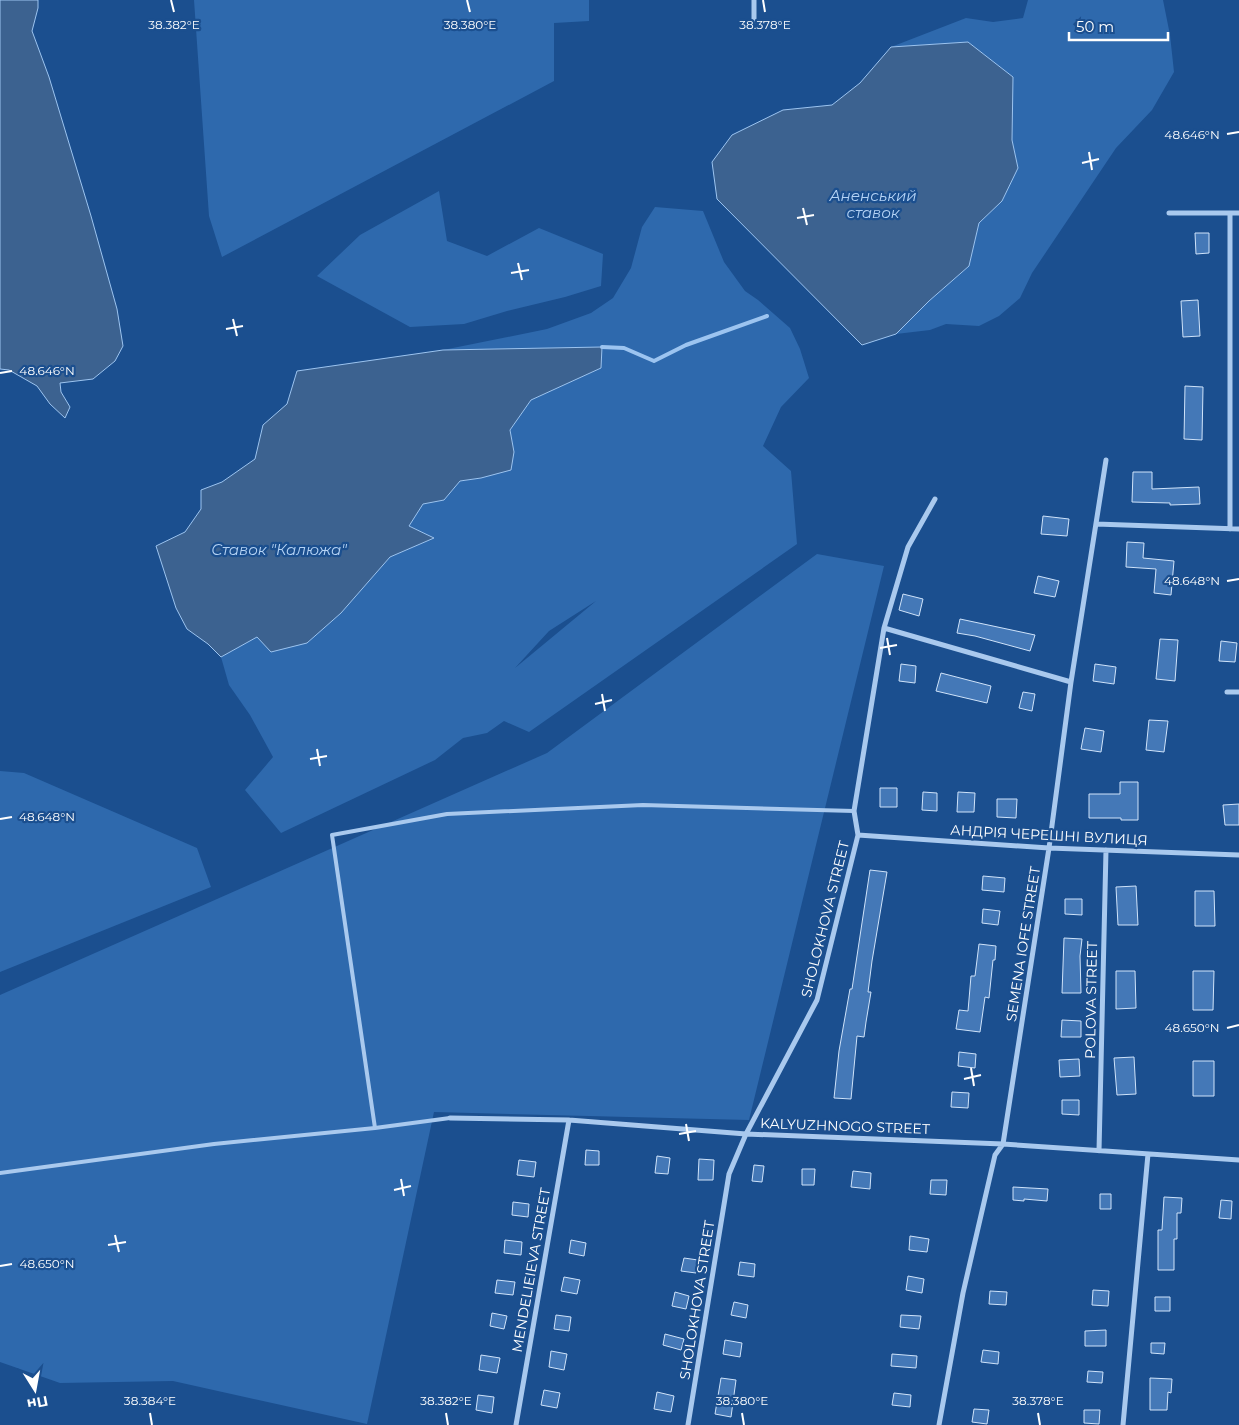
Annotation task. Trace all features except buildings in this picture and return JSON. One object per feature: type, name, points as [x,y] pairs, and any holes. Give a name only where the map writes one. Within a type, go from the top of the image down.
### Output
[{"type":"street","points":[[754,0],[754,22]]},
{"type":"street","points":[[1169,213],[1239,213]]},
{"type":"street","points":[[1230,213],[1230,529]]},
{"type":"street","name":"SEMENA IOFE STREET","points":[[939,1425],[963,1292],[995,1155],[1003,1144],[1049,848],[1071,682],[1106,460]]},
{"type":"street","name":"SHOLOKHOVA STREET","points":[[688,1425],[729,1174],[746,1134],[817,1000],[858,835],[854,811],[884,628],[908,547],[935,498]]},
{"type":"street","points":[[1096,524],[1239,529]]},
{"type":"street","points":[[884,628],[1071,682]]},
{"type":"street","points":[[1227,692],[1239,692]]},
{"type":"street","name":"АНДРІЯ ЧЕРЕШНІ ВУЛИЦЯ","points":[[858,835],[1049,848],[1239,854]]},
{"type":"street","name":"POLOVA STREET","points":[[1099,1151],[1106,850]]},
{"type":"street","name":"KALYUZHNOGO STREET","points":[[450,1118],[569,1120],[746,1134],[1003,1144],[1239,1160]]},
{"type":"street","name":"MENDELIEIEVA STREET","points":[[516,1425],[569,1120]]},
{"type":"street","points":[[1123,1425],[1148,1154]]},
{"type":"lane","points":[[375,1128],[332,835],[447,814],[643,805],[854,811]]},
{"type":"lane","points":[[0,1173],[214,1144],[375,1128],[450,1118]]},
{"type":"shaded area","points":[[194,0],[589,0],[589,21],[554,23],[554,81],[222,257],[209,216]]},
{"type":"shaded area","points":[[1028,0],[1163,0],[1170,35],[1174,72],[1152,110],[1116,148],[1032,273],[1020,298],[999,316],[979,326],[946,324],[930,330],[896,334],[929,301],[969,266],[979,223],[1002,201],[1018,168],[1012,140],[1013,77],[968,42],[891,47],[966,18],[993,22],[1023,18]]},
{"type":"shaded area","points":[[439,191],[447,241],[487,256],[539,228],[603,254],[601,286],[464,324],[410,327],[317,276],[360,235]]},
{"type":"shaded area","points":[[655,207],[703,211],[724,262],[745,291],[790,328],[800,349],[809,378],[781,407],[763,446],[791,471],[797,544],[529,732],[504,721],[487,733],[463,738],[435,760],[281,833],[245,790],[273,757],[250,715],[229,685],[221,657],[257,637],[307,643],[341,613],[390,557],[434,538],[409,526],[423,504],[444,500],[460,481],[481,478],[514,452],[510,430],[531,400],[601,368],[602,347],[443,350],[547,329],[591,313],[613,298],[631,268],[642,227]],"holes":[[[596,601],[515,668],[549,631]]]},
{"type":"shaded area","points":[[817,554],[884,566],[749,1120],[434,1112],[367,1424],[173,1381],[60,1383],[0,1362],[0,995],[547,753]]},
{"type":"shaded area","points":[[0,771],[24,773],[197,848],[211,887],[0,972]]},
{"type":"water","points":[[0,0],[38,0],[38,8],[32,31],[49,77],[91,216],[117,309],[123,346],[115,361],[93,379],[60,383],[61,392],[70,407],[65,418],[50,404],[37,386],[9,370],[0,369]]},
{"type":"water","name":"Аненський ставок","points":[[968,42],[1013,77],[1012,140],[1018,168],[1002,201],[979,223],[969,266],[929,301],[896,334],[862,345],[717,199],[712,162],[732,135],[783,110],[832,105],[860,83],[891,47]]},
{"type":"water","name":"Ставок \"Калюжа\"","points":[[602,347],[601,368],[531,400],[510,430],[514,452],[511,470],[460,481],[444,500],[423,504],[409,526],[434,538],[390,557],[341,613],[307,643],[271,652],[257,637],[221,657],[208,644],[187,629],[176,608],[156,546],[185,532],[201,509],[201,490],[222,482],[255,459],[263,425],[287,404],[297,371],[443,350]]},
{"type":"waterway","points":[[602,347],[624,348],[654,361],[686,345],[767,316]]}]
